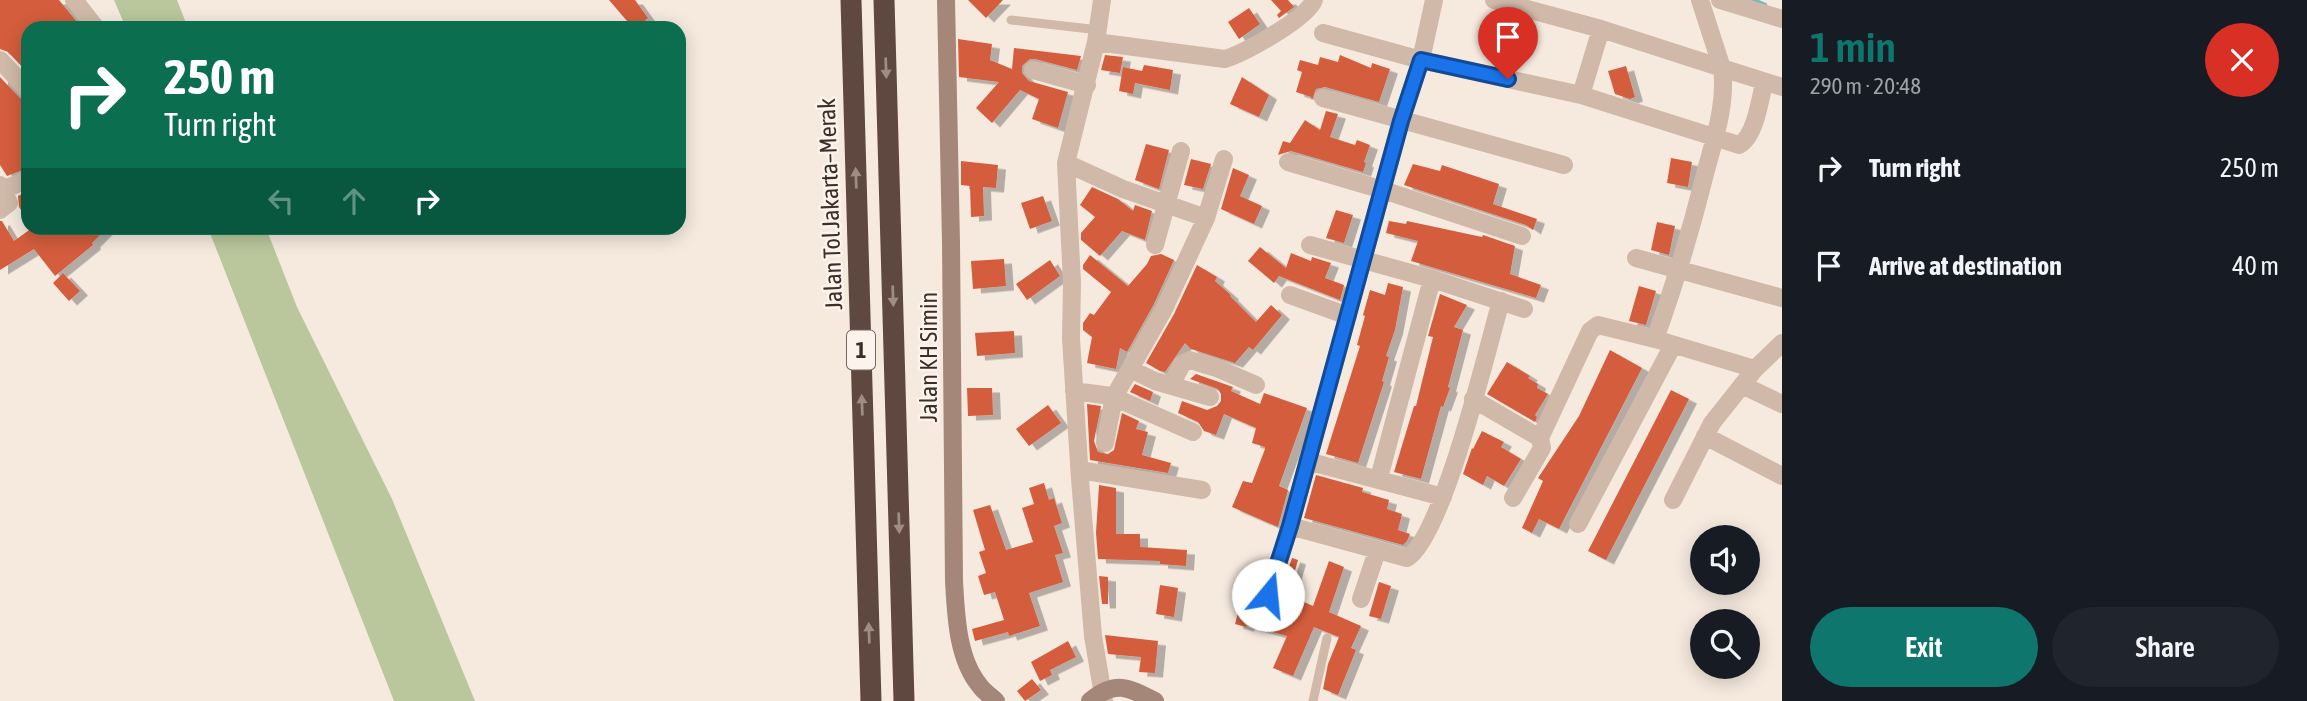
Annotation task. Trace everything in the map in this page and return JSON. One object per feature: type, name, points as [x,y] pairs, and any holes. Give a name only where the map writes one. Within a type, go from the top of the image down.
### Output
[{"type":"highway","name":"Jalan Tol Jakarta–Merak","points":[[851,0],[871,701]]},
{"type":"highway","name":"1","points":[[884,0],[904,701]]},
{"type":"street","points":[[74,0],[90,21]]},
{"type":"street","name":"Jalan KH Simin","points":[[946,0],[954,581],[957,624],[969,666],[979,685],[996,701]]},
{"type":"street","points":[[1099,697],[1074,391],[1066,163],[1098,36],[1102,0]]},
{"type":"street","points":[[1098,36],[1225,59],[1243,54],[1295,20],[1312,6],[1314,0]]},
{"type":"street","points":[[1268,595],[1290,526],[1401,121],[1421,60],[1434,0]]},
{"type":"street","points":[[1655,339],[1679,271],[1723,102],[1722,68],[1700,0]]},
{"type":"street","points":[[1720,0],[1782,19]]},
{"type":"street","points":[[1324,33],[1421,60],[1581,95],[1739,145],[1746,141],[1751,133],[1773,85],[1505,1]]},
{"type":"street","points":[[1581,95],[1601,29]]},
{"type":"street","points":[[0,60],[21,82]]},
{"type":"street","points":[[1033,70],[1087,85]]},
{"type":"street","points":[[1323,98],[1564,165]]},
{"type":"street","points":[[1156,245],[1181,151]]},
{"type":"street","points":[[1105,443],[1114,397],[1164,309],[1206,218],[1224,159]]},
{"type":"street","points":[[1288,162],[1522,236]]},
{"type":"street","points":[[1066,163],[1123,189],[1206,218]]},
{"type":"street","points":[[0,210],[9,202],[1,187],[21,181]]},
{"type":"street","points":[[1311,245],[1432,279],[1524,309]]},
{"type":"street","points":[[1636,258],[1782,298]]},
{"type":"street","points":[[1379,478],[1432,279]]},
{"type":"street","points":[[1290,295],[1348,316]]},
{"type":"street","points":[[1290,526],[1408,558],[1419,550],[1443,497],[1501,301]]},
{"type":"street","points":[[1513,498],[1542,448],[1540,438],[1594,327],[1603,326],[1655,339],[1755,369]]},
{"type":"street","points":[[1673,500],[1712,423],[1755,369],[1782,344]]},
{"type":"street","points":[[1578,524],[1673,345]]},
{"type":"street","points":[[1171,385],[1182,364],[1190,360],[1256,385]]},
{"type":"street","points":[[1130,369],[1155,381],[1210,397]]},
{"type":"street","points":[[1742,385],[1782,404]]},
{"type":"street","points":[[1074,391],[1114,397],[1193,432]]},
{"type":"street","points":[[1473,399],[1540,438]]},
{"type":"street","points":[[1705,436],[1782,476]]},
{"type":"street","points":[[1307,461],[1443,497]]},
{"type":"street","points":[[1080,470],[1202,489]]},
{"type":"street","points":[[1361,599],[1377,551]]},
{"type":"street","points":[[1099,697],[1113,686],[1130,689],[1155,701]]},
{"type":"lane","points":[[1012,20],[1098,36]]},
{"type":"lane","points":[[1313,701],[1327,638]]},
{"type":"green space","points":[[114,0],[177,0],[185,21],[123,21]]},
{"type":"green space","points":[[211,235],[269,235],[297,307],[392,499],[475,701],[394,701]]},
{"type":"building","points":[[0,0],[59,0],[76,21],[21,21],[21,66],[8,52],[0,49]]},
{"type":"building","points":[[609,0],[635,0],[648,18],[645,21],[627,21]]},
{"type":"building","points":[[968,0],[1003,0],[986,18]]},
{"type":"building","points":[[1271,0],[1288,0],[1294,7],[1279,18],[1277,15],[1281,11]]},
{"type":"building","points":[[1249,8],[1260,24],[1239,39],[1228,22]]},
{"type":"building","points":[[958,39],[992,44],[990,60],[1012,69],[1014,48],[1081,56],[1077,70],[1035,59],[1030,59],[1022,66],[1022,73],[1029,81],[1068,92],[1058,128],[1032,119],[1039,99],[1020,90],[992,123],[976,108],[999,82],[959,77]]},
{"type":"building","points":[[1105,55],[1123,57],[1120,73],[1101,70]]},
{"type":"building","points":[[1340,55],[1371,68],[1372,63],[1390,69],[1379,102],[1325,87],[1316,89],[1312,100],[1311,97],[1296,92],[1302,72],[1297,70],[1300,60],[1318,65],[1320,57],[1338,62]]},
{"type":"building","points":[[1144,65],[1173,70],[1170,90],[1135,83],[1133,94],[1119,91],[1123,67],[1142,71]]},
{"type":"building","points":[[1626,66],[1635,97],[1630,99],[1615,94],[1608,71]]},
{"type":"building","points":[[0,77],[21,98],[21,171],[7,176],[0,165]]},
{"type":"building","points":[[1242,77],[1269,95],[1259,117],[1230,104]]},
{"type":"building","points":[[1326,111],[1338,114],[1330,137],[1355,145],[1357,140],[1370,145],[1363,172],[1291,151],[1278,155],[1283,141],[1290,143],[1305,120],[1320,130]]},
{"type":"building","points":[[1146,144],[1169,150],[1159,189],[1135,180]]},
{"type":"building","points":[[1671,158],[1692,162],[1688,187],[1667,183]]},
{"type":"building","points":[[1191,159],[1211,164],[1203,189],[1184,185]]},
{"type":"building","points":[[961,161],[998,165],[996,188],[983,187],[984,216],[971,217],[970,186],[961,185]]},
{"type":"building","points":[[1413,164],[1440,171],[1442,165],[1499,184],[1493,204],[1537,219],[1533,230],[1526,225],[1404,185]]},
{"type":"building","points":[[1233,168],[1249,175],[1240,196],[1262,206],[1254,224],[1221,209]]},
{"type":"building","points":[[1092,187],[1118,199],[1133,211],[1135,205],[1152,211],[1145,240],[1122,231],[1100,256],[1081,240],[1081,233],[1095,217],[1080,205]]},
{"type":"building","points":[[21,194],[21,210],[19,207],[18,196]]},
{"type":"building","points":[[1043,196],[1052,221],[1030,229],[1021,203]]},
{"type":"building","points":[[1336,210],[1353,215],[1344,243],[1326,238]]},
{"type":"building","points":[[0,221],[14,241],[22,235],[100,235],[93,245],[55,276],[34,249],[0,270]]},
{"type":"building","points":[[1389,221],[1406,224],[1407,221],[1482,237],[1483,235],[1515,246],[1510,274],[1541,285],[1536,298],[1411,261],[1418,241],[1386,233]]},
{"type":"building","points":[[1657,222],[1675,226],[1669,255],[1651,250]]},
{"type":"building","points":[[1260,247],[1286,268],[1291,253],[1311,261],[1312,257],[1331,263],[1325,278],[1344,285],[1340,300],[1279,276],[1274,283],[1248,261]]},
{"type":"building","points":[[1161,254],[1174,260],[1154,304],[1127,352],[1120,348],[1116,369],[1087,363],[1092,337],[1083,330],[1083,323],[1090,313],[1094,315],[1111,292],[1083,269],[1083,265],[1090,255],[1128,286],[1151,256]]},
{"type":"building","points":[[1004,259],[1006,286],[973,289],[971,261]]},
{"type":"building","points":[[1050,260],[1060,276],[1027,300],[1016,284]]},
{"type":"building","points":[[1197,265],[1217,277],[1215,281],[1256,322],[1271,305],[1282,315],[1253,350],[1249,347],[1235,363],[1191,349],[1185,343],[1165,372],[1160,371],[1146,363],[1174,314]]},
{"type":"building","points":[[63,273],[80,291],[69,301],[53,283]]},
{"type":"building","points":[[1388,283],[1403,287],[1395,330],[1386,356],[1389,357],[1382,381],[1384,382],[1358,463],[1326,454],[1360,346],[1357,345],[1370,290],[1385,295]]},
{"type":"building","points":[[1639,286],[1656,291],[1646,325],[1629,321]]},
{"type":"building","points":[[1440,294],[1467,305],[1454,327],[1463,330],[1448,387],[1450,388],[1443,407],[1441,406],[1421,479],[1394,472],[1416,406],[1433,337],[1428,336]]},
{"type":"building","points":[[1014,331],[1015,353],[977,356],[975,333]]},
{"type":"building","points":[[1610,350],[1642,368],[1559,529],[1539,519],[1532,533],[1522,528],[1543,481],[1538,478],[1579,416]]},
{"type":"building","points":[[1507,362],[1530,376],[1528,378],[1538,384],[1537,388],[1548,394],[1535,415],[1535,422],[1487,394]]},
{"type":"building","points":[[1196,374],[1233,387],[1231,391],[1260,404],[1264,393],[1307,408],[1279,486],[1288,490],[1278,527],[1232,507],[1243,481],[1252,483],[1265,449],[1252,443],[1256,428],[1224,414],[1216,435],[1204,431],[1198,422],[1178,413],[1182,401],[1207,410],[1221,401],[1218,389],[1190,379]]},
{"type":"building","points":[[1135,384],[1153,392],[1150,401],[1130,392]]},
{"type":"building","points":[[967,388],[992,388],[993,415],[968,416]]},
{"type":"building","points":[[1671,390],[1689,399],[1606,560],[1588,551]]},
{"type":"building","points":[[1087,404],[1101,406],[1094,441],[1098,452],[1108,454],[1114,450],[1122,413],[1139,421],[1136,429],[1148,432],[1142,455],[1171,463],[1168,473],[1090,460]]},
{"type":"building","points":[[1048,405],[1061,423],[1029,446],[1016,429]]},
{"type":"building","points":[[1482,431],[1504,442],[1501,447],[1521,459],[1504,486],[1487,476],[1483,485],[1463,474],[1472,448]]},
{"type":"building","points":[[1316,475],[1363,488],[1362,492],[1389,500],[1387,509],[1402,514],[1398,530],[1410,534],[1407,541],[1403,545],[1304,518]]},
{"type":"building","points":[[1044,483],[1049,500],[1054,498],[1062,523],[1054,526],[1063,553],[1055,555],[1063,582],[1029,593],[1040,626],[1009,636],[1008,632],[975,641],[972,629],[1004,620],[995,592],[984,595],[978,576],[986,573],[979,552],[985,550],[973,510],[990,505],[1006,550],[1033,542],[1022,508],[1034,504],[1029,488]]},
{"type":"building","points":[[1099,485],[1116,488],[1116,534],[1140,534],[1140,547],[1187,550],[1186,566],[1160,564],[1160,561],[1098,559],[1096,533]]},
{"type":"building","points":[[1292,558],[1298,560],[1288,595],[1313,606],[1329,561],[1344,567],[1329,612],[1361,626],[1351,648],[1356,650],[1338,695],[1323,689],[1328,664],[1339,637],[1314,627],[1293,676],[1273,668],[1287,636],[1235,624],[1242,597],[1238,597],[1241,581],[1259,584],[1259,602],[1264,606],[1271,606],[1279,598]]},
{"type":"building","points":[[1099,576],[1108,577],[1108,604],[1102,604]]},
{"type":"building","points":[[1379,582],[1391,586],[1381,619],[1369,616]]},
{"type":"building","points":[[1160,585],[1178,588],[1174,617],[1156,614]]},
{"type":"building","points":[[1105,635],[1158,641],[1155,673],[1139,672],[1141,657],[1108,654]]},
{"type":"building","points":[[1068,641],[1076,657],[1050,670],[1052,675],[1040,681],[1031,662]]},
{"type":"building","points":[[1032,679],[1041,690],[1025,701],[1017,691]]},
{"type":"waterway","points":[[1753,0],[1765,5]]},
{"type":"route","points":[[1268,595],[1290,526],[1401,121],[1421,60],[1508,79]]}]
